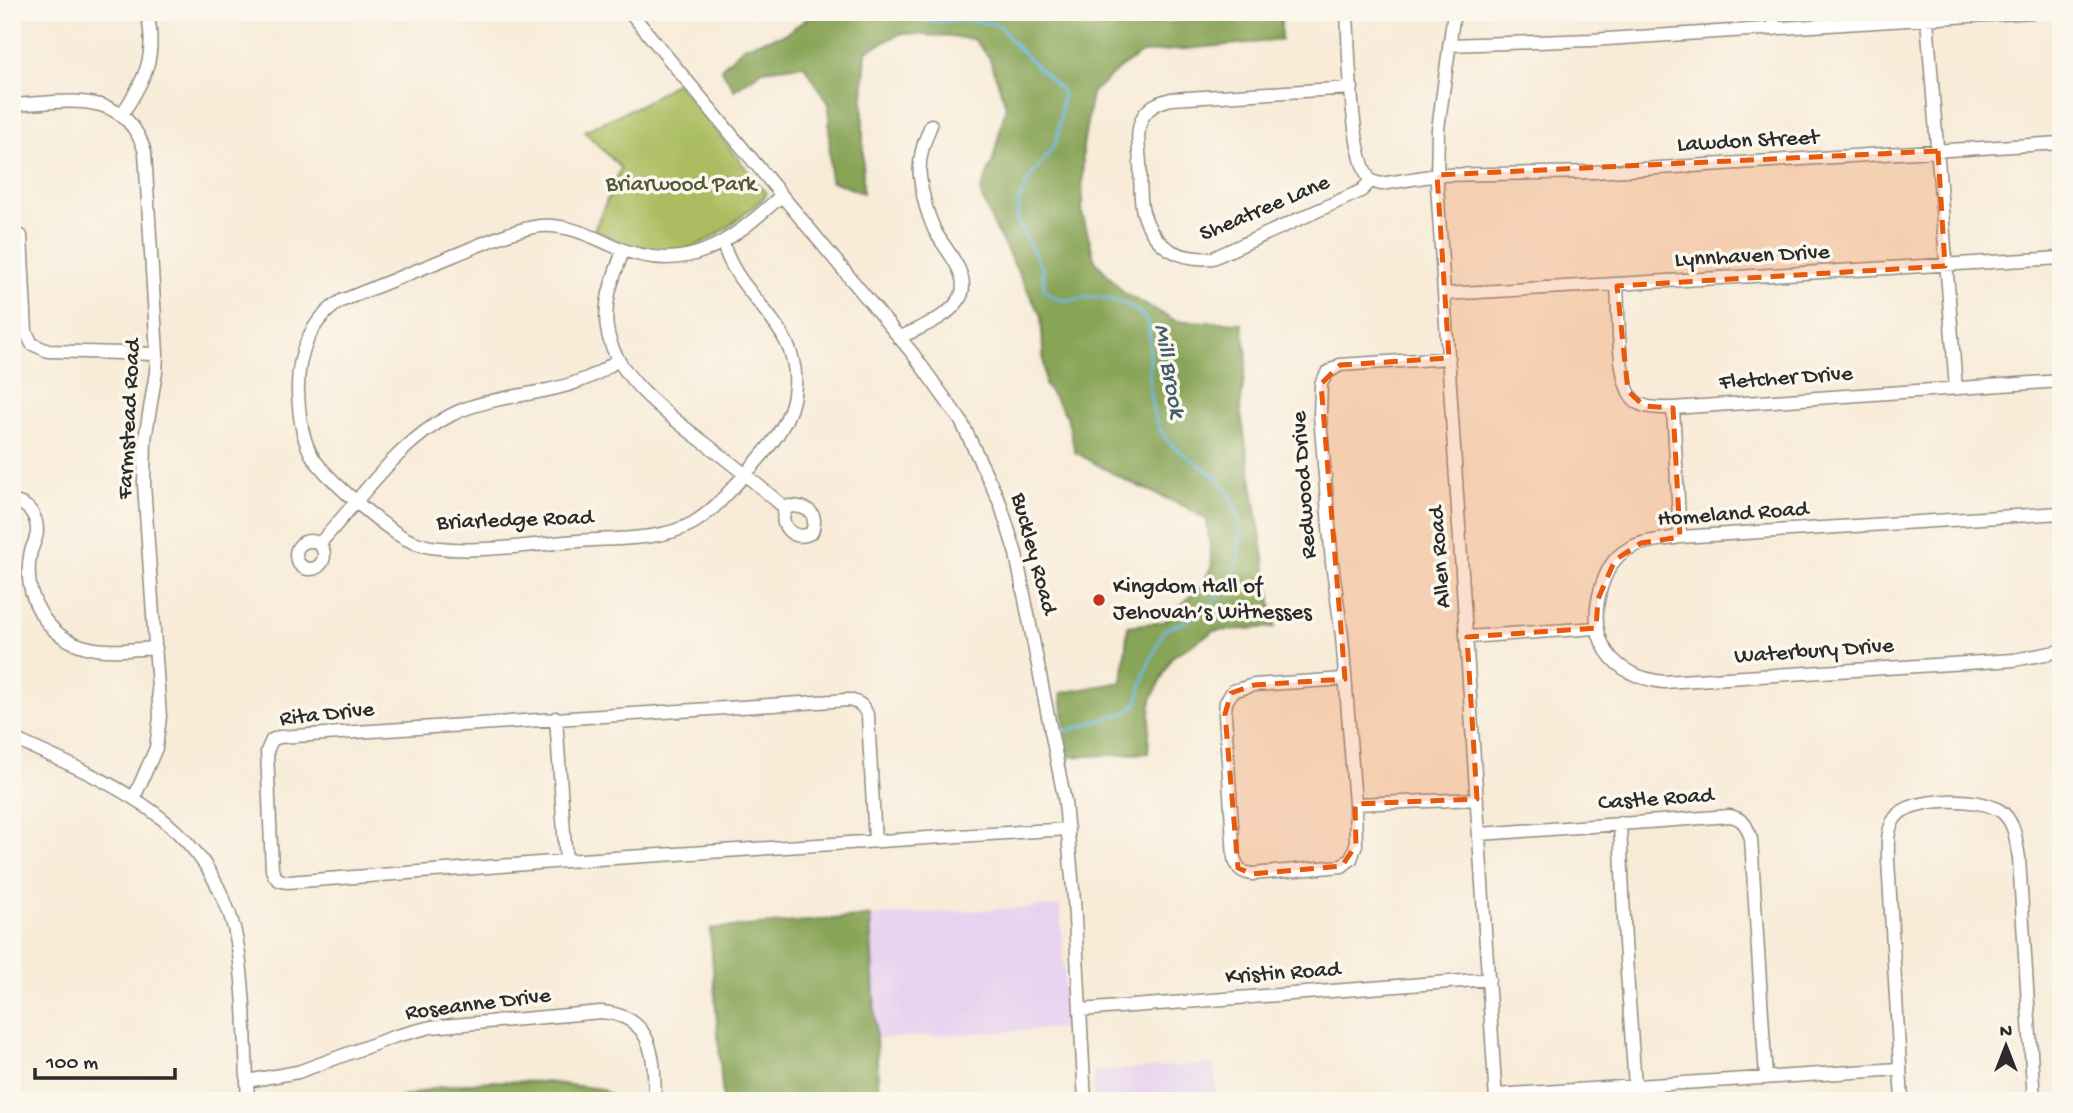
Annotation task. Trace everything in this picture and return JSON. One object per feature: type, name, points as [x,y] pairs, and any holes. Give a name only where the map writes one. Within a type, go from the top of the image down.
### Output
[{"type":"street","name":"Buckley Road","points":[[630,12],[899,338],[961,421],[1000,503],[1021,579],[1053,733],[1068,829],[1085,1101]]},
{"type":"street","points":[[1347,12],[1357,144],[1365,174],[1381,184],[1437,175]]},
{"type":"street","name":"Allen Road","points":[[1454,12],[1438,129],[1437,175],[1496,1098]]},
{"type":"street","points":[[1773,12],[1774,29]]},
{"type":"street","points":[[1449,45],[1591,40],[2033,12]]},
{"type":"street","points":[[12,105],[97,103],[122,114],[141,86],[149,64],[148,19]]},
{"type":"street","points":[[1927,19],[1956,388]]},
{"type":"street","name":"Sheatree Lane","points":[[1352,88],[1171,99],[1152,106],[1139,124],[1143,212],[1155,237],[1165,247],[1190,259],[1213,258],[1361,191],[1371,180]]},
{"type":"street","name":"Farmstead Road","points":[[122,114],[132,124],[145,152],[157,354],[145,439],[144,484],[160,717],[156,748],[134,798]]},
{"type":"street","points":[[899,338],[949,311],[959,300],[964,287],[962,277],[934,229],[919,176],[920,155],[931,125]]},
{"type":"street","name":"Lawdon Street","points":[[1437,175],[1594,172],[2061,143]]},
{"type":"street","name":"Briarledge Road","points":[[723,243],[732,269],[777,324],[790,347],[795,363],[794,401],[772,444],[713,510],[692,524],[669,533],[461,549],[429,547],[397,533],[328,476],[312,455],[305,440],[299,411],[300,356],[317,325],[331,307],[341,301],[521,229],[544,226],[567,228],[641,256],[677,259],[697,255],[723,243],[745,228],[781,196]]},
{"type":"street","points":[[21,236],[26,332],[33,344],[48,351],[157,354]]},
{"type":"street","points":[[623,251],[607,299],[607,329],[618,359],[648,396],[785,508]]},
{"type":"street","name":"Lynnhaven Drive","points":[[1445,294],[2061,258]]},
{"type":"street","name":"Fletcher Drive","points":[[1617,286],[1624,379],[1634,401],[1644,406],[1673,408],[2061,382]]},
{"type":"street","name":"Redwood Drive","points":[[1345,679],[1240,687],[1231,693],[1226,702],[1234,858],[1243,872],[1252,874],[1342,866],[1351,859],[1356,845],[1355,804],[1342,636],[1332,563],[1320,415],[1321,384],[1327,373],[1340,365],[1449,358]]},
{"type":"street","points":[[320,542],[393,461],[422,435],[453,414],[565,385],[599,372],[618,359]]},
{"type":"street","points":[[1673,408],[1680,537]]},
{"type":"street","points":[[12,502],[27,506],[34,516],[37,536],[30,555],[29,582],[32,599],[53,629],[85,647],[104,650],[156,648]]},
{"type":"street","name":"Homeland Road","points":[[1596,628],[1598,599],[1606,574],[1615,560],[1627,549],[1641,543],[1680,537],[2061,513]]},
{"type":"street","points":[[1467,637],[1596,628]]},
{"type":"street","name":"Waterbury Drive","points":[[1596,628],[1609,655],[1624,670],[1644,680],[1664,682],[2014,660],[2061,651]]},
{"type":"street","name":"Rita Drive","points":[[875,841],[868,717],[864,707],[848,699],[279,737],[272,740],[267,751],[272,870],[274,877],[288,882],[566,861],[1068,829]]},
{"type":"street","points":[[556,718],[566,861]]},
{"type":"street","points":[[12,737],[134,798],[160,814],[197,853],[210,872],[230,913],[240,964],[248,1101]]},
{"type":"street","points":[[1355,804],[1477,799]]},
{"type":"street","points":[[1902,1101],[1888,831],[1898,814],[1911,806],[1938,802],[1973,802],[1990,804],[2001,810],[2010,820],[2015,833],[2019,858],[2034,1101]]},
{"type":"street","name":"Castle Road","points":[[1480,834],[1730,816],[1739,818],[1747,826],[1751,839],[1766,1078]]},
{"type":"street","points":[[1620,823],[1635,1087]]},
{"type":"street","name":"Kristin Road","points":[[1080,1010],[1489,979]]},
{"type":"street","name":"Roseanne Drive","points":[[247,1081],[298,1072],[396,1036],[431,1027],[608,1013],[626,1017],[640,1027],[649,1042],[654,1061],[654,1101]]},
{"type":"street","points":[[1496,1098],[1900,1069]]},
{"type":"highlighted area","points":[[1938,151],[1945,266],[1617,286],[1628,391],[1644,406],[1673,408],[1680,537],[1641,543],[1615,560],[1598,599],[1596,628],[1467,637],[1477,799],[1355,804],[1356,845],[1342,866],[1252,874],[1238,868],[1225,714],[1231,693],[1254,685],[1345,679],[1321,384],[1340,365],[1449,358],[1437,175]]},
{"type":"shaded area","points":[[1060,906],[1067,1028],[876,1039],[870,916]]},
{"type":"shaded area","points":[[1214,1064],[1217,1101],[1095,1101],[1093,1071]]},
{"type":"green space","points":[[813,12],[1041,12],[1057,19],[1141,25],[1281,13],[1281,40],[1142,53],[1092,93],[1083,146],[1082,213],[1095,261],[1125,294],[1176,321],[1242,323],[1247,356],[1240,408],[1275,627],[1214,631],[1172,657],[1151,700],[1148,753],[1068,757],[1061,693],[1122,682],[1128,626],[1164,622],[1203,584],[1212,565],[1207,520],[1075,452],[1067,416],[1045,385],[1041,316],[994,226],[980,193],[993,160],[1006,106],[989,57],[974,39],[902,33],[866,51],[863,193],[830,180],[829,104],[804,65],[763,70],[734,90],[721,68],[745,46],[785,34]]},
{"type":"green space","name":"Briarwood Park","points":[[677,82],[766,193],[765,197],[723,231],[693,247],[659,252],[634,248],[594,230],[621,168],[584,131],[644,103]]},
{"type":"green space","points":[[870,916],[879,1100],[723,1101],[710,929]]},
{"type":"green space","points":[[489,1081],[546,1082],[601,1089],[619,1101],[389,1101],[439,1087]]},
{"type":"waterway","name":"Mill Brook","points":[[909,12],[932,22],[968,20],[999,25],[1012,42],[1063,92],[1057,140],[1029,179],[1018,203],[1017,222],[1043,270],[1044,289],[1062,300],[1093,297],[1115,301],[1136,310],[1146,320],[1149,333],[1151,397],[1160,429],[1171,444],[1223,485],[1236,512],[1240,542],[1238,558],[1227,586],[1206,609],[1164,630],[1145,672],[1134,707],[1127,712],[1066,731]]},
{"type":"place","name":"Kingdom Hall of Jehovah’s Witnesses","points":[[1099,600]]}]
